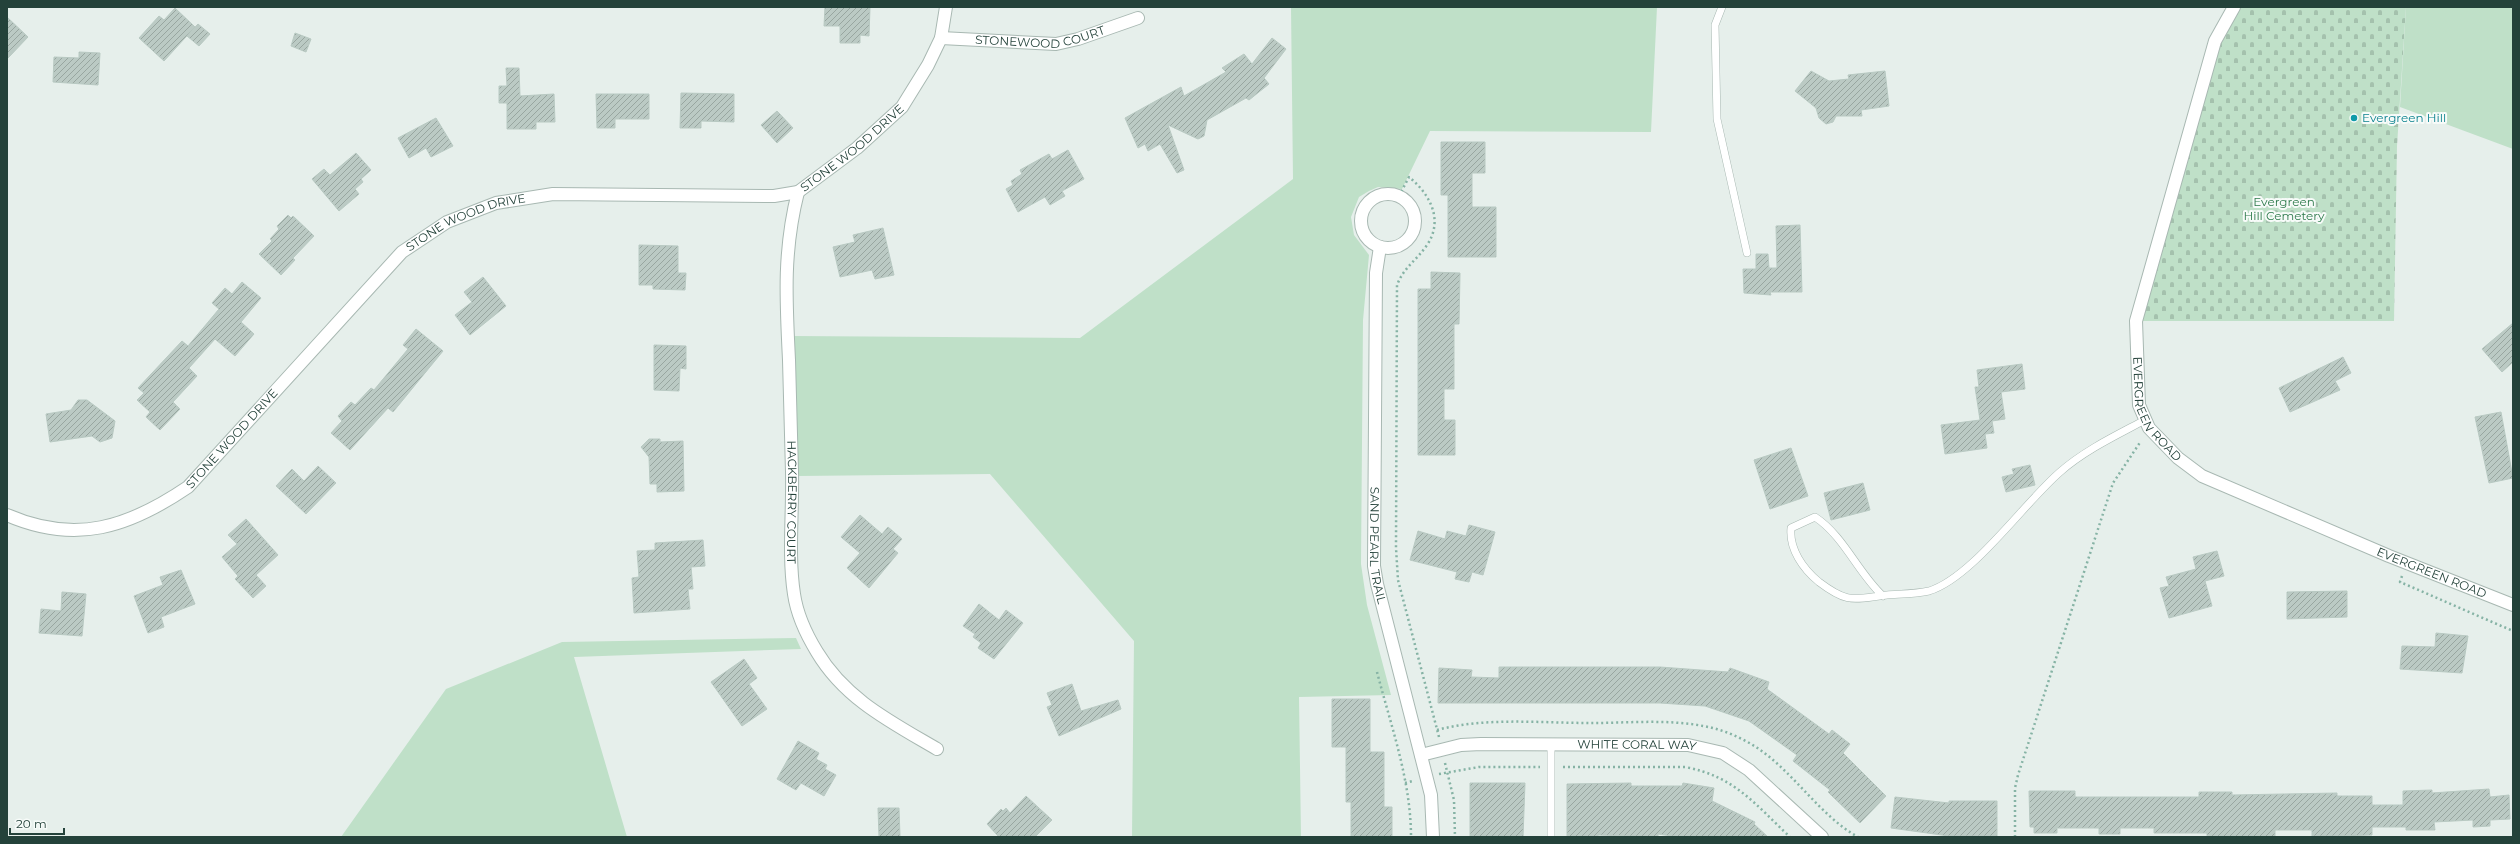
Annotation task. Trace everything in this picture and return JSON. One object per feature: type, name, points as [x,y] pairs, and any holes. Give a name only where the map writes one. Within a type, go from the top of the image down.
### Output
[{"type":"street","name":"STONE WOOD DRIVE","points":[[7,515],[51,529],[85,530],[118,524],[156,508],[188,487],[402,252],[448,222],[496,203],[553,194],[774,196],[798,192],[856,148],[902,107],[928,65],[941,38],[946,7]]},
{"type":"street","name":"EVERGREEN ROAD","points":[[2234,7],[2215,40],[2136,321],[2139,405],[2147,424],[2178,458],[2202,476],[2408,563],[2513,605]]},
{"type":"street","name":"STONEWOOD COURT","points":[[941,38],[1056,44],[1078,39],[1138,18]]},
{"type":"street","name":"HACKBERRY COURT","points":[[798,192],[789,227],[785,298],[792,478],[794,594],[799,615],[817,653],[842,685],[872,711],[937,749]]},
{"type":"street","points":[[1386,193],[1399,196],[1410,204],[1414,211],[1415,228],[1405,242],[1389,248],[1380,248],[1372,243],[1361,228],[1363,209],[1376,196],[1386,193]]},
{"type":"street","name":"SAND PEARL TRAIL","points":[[1380,248],[1376,273],[1374,566],[1377,584],[1431,795],[1433,837]]},
{"type":"street","name":"WHITE CORAL WAY","points":[[1421,755],[1481,744],[1688,745],[1723,753],[1749,770],[1822,837]]},
{"type":"lane","points":[[1722,7],[1715,25],[1717,119],[1747,253]]},
{"type":"lane","points":[[1883,596],[1869,582],[1826,524],[1815,517],[1791,528],[1790,538],[1799,560],[1815,579],[1838,596],[1858,599],[1929,591],[1957,577],[2061,471],[2104,442],[2147,424]]},
{"type":"lane","points":[[1550,745],[1551,837]]},
{"type":"path","points":[[1399,196],[1410,177],[1429,198],[1435,220],[1433,235],[1427,246],[1402,272],[1397,284],[1396,548],[1398,580],[1448,772],[1455,810],[1455,837]]},
{"type":"path","points":[[2015,837],[2015,788],[2018,775],[2113,483],[2147,424]]},
{"type":"path","points":[[2408,563],[2400,582],[2513,631]]},
{"type":"path","points":[[1377,672],[1405,782],[1411,813],[1411,837]]},
{"type":"path","points":[[1405,782],[1448,772],[1479,767],[1685,767],[1701,770],[1726,780],[1736,786],[1790,837]]},
{"type":"green space","points":[[1291,7],[1657,7],[1651,132],[1430,131],[1402,189],[1378,187],[1359,197],[1351,217],[1354,235],[1369,255],[1363,320],[1361,564],[1367,605],[1391,695],[1299,697],[1301,837],[1132,837],[1134,641],[990,474],[798,476],[793,336],[1080,338],[1293,179]]},
{"type":"green space","name":"Evergreen Hill Cemetery","points":[[2234,7],[2406,7],[2397,146],[2394,321],[2136,321],[2215,41]]},
{"type":"green space","points":[[2406,7],[2513,7],[2513,149],[2400,107]]},
{"type":"green space","points":[[796,638],[801,649],[574,657],[627,837],[341,837],[446,689],[562,642]]},
{"type":"building","points":[[825,7],[870,7],[869,36],[860,35],[860,43],[840,43],[840,26],[824,26]]},
{"type":"building","points":[[175,8],[195,27],[164,61],[139,38],[159,16],[164,20]]},
{"type":"building","points":[[7,17],[28,37],[7,59]]},
{"type":"building","points":[[198,24],[210,34],[199,46],[187,36]]},
{"type":"building","points":[[295,33],[311,39],[306,52],[291,46]]},
{"type":"building","points":[[1272,38],[1286,49],[1264,78],[1269,84],[1249,100],[1246,98],[1207,120],[1204,136],[1198,139],[1168,125],[1184,170],[1177,173],[1160,144],[1148,151],[1145,144],[1138,148],[1125,118],[1181,87],[1184,96],[1226,72],[1222,68],[1244,54],[1252,64]]},
{"type":"building","points":[[79,52],[100,53],[98,85],[53,82],[54,57],[79,58]]},
{"type":"building","points":[[506,68],[519,68],[520,96],[554,94],[555,122],[536,122],[536,129],[507,129],[507,103],[499,103],[499,86],[507,86]]},
{"type":"building","points":[[1811,71],[1829,81],[1849,79],[1848,75],[1885,71],[1889,106],[1861,110],[1862,116],[1836,116],[1833,122],[1826,124],[1819,118],[1816,108],[1795,91]]},
{"type":"building","points":[[681,93],[734,94],[734,122],[701,121],[701,128],[680,128]]},
{"type":"building","points":[[596,94],[649,94],[649,119],[615,119],[615,128],[597,128]]},
{"type":"building","points":[[777,111],[793,128],[777,143],[761,125]]},
{"type":"building","points":[[436,118],[453,146],[431,157],[426,148],[409,158],[398,138]]},
{"type":"building","points":[[1441,142],[1485,142],[1485,173],[1472,173],[1472,207],[1496,207],[1496,257],[1448,257],[1448,195],[1441,195]]},
{"type":"building","points":[[1068,150],[1084,179],[1062,191],[1065,196],[1050,205],[1045,197],[1018,212],[1006,189],[1013,185],[1011,181],[1022,174],[1020,170],[1049,154],[1052,159]]},
{"type":"building","points":[[356,153],[371,170],[361,179],[363,182],[355,189],[359,194],[339,211],[312,179],[324,169],[330,175]]},
{"type":"building","points":[[288,215],[291,218],[293,216],[314,236],[293,258],[295,260],[281,275],[259,254],[272,241],[270,239],[279,229],[277,226]]},
{"type":"building","points":[[1800,225],[1802,292],[1770,292],[1771,295],[1744,293],[1743,269],[1756,269],[1756,254],[1768,254],[1769,268],[1777,268],[1776,226]]},
{"type":"building","points":[[883,228],[894,275],[875,279],[872,270],[840,277],[833,247],[855,242],[853,235]]},
{"type":"building","points":[[639,245],[678,246],[678,273],[686,273],[685,290],[653,289],[653,285],[639,285]]},
{"type":"building","points":[[1431,272],[1460,273],[1459,324],[1454,324],[1454,389],[1444,389],[1444,420],[1455,420],[1455,455],[1418,455],[1418,289],[1431,289]]},
{"type":"building","points":[[483,277],[506,306],[470,335],[455,315],[472,302],[464,292]]},
{"type":"building","points":[[242,282],[261,298],[241,322],[254,334],[235,356],[215,339],[189,368],[197,376],[173,402],[180,409],[160,430],[146,417],[150,412],[137,400],[144,393],[138,388],[182,341],[188,346],[219,309],[212,303],[225,288],[232,294]]},
{"type":"building","points":[[2513,323],[2513,362],[2502,372],[2482,349]]},
{"type":"building","points":[[416,329],[443,351],[393,412],[388,408],[350,450],[331,433],[342,421],[338,416],[351,402],[355,405],[371,388],[374,390],[408,349],[403,345]]},
{"type":"building","points":[[654,345],[686,346],[686,369],[680,368],[679,391],[654,390]]},
{"type":"building","points":[[2343,357],[2351,373],[2335,381],[2340,390],[2290,412],[2279,388]]},
{"type":"building","points":[[2022,364],[2025,389],[2001,392],[2005,419],[1992,421],[1994,433],[1985,434],[1987,448],[1945,454],[1941,425],[1980,420],[1975,387],[1979,387],[1977,370]]},
{"type":"building","points":[[78,400],[87,400],[115,421],[112,438],[100,442],[92,436],[50,442],[46,414],[71,410]]},
{"type":"building","points":[[2501,412],[2513,478],[2489,483],[2475,417]]},
{"type":"building","points":[[649,439],[660,439],[660,442],[683,441],[684,491],[657,492],[657,484],[650,484],[649,457],[641,447]]},
{"type":"building","points":[[1791,448],[1808,496],[1770,509],[1754,460]]},
{"type":"building","points":[[2030,465],[2035,485],[2006,492],[2002,477],[2014,474],[2012,469]]},
{"type":"building","points":[[318,466],[336,483],[306,514],[276,486],[292,469],[304,481]]},
{"type":"building","points":[[1863,483],[1870,510],[1831,520],[1824,493]]},
{"type":"building","points":[[860,515],[882,534],[888,527],[902,539],[893,549],[898,553],[869,588],[847,568],[860,553],[841,537]]},
{"type":"building","points":[[246,519],[278,555],[256,575],[266,586],[253,598],[235,579],[238,576],[222,557],[237,544],[228,535]]},
{"type":"building","points":[[1469,525],[1495,532],[1483,575],[1472,572],[1469,582],[1455,579],[1457,572],[1410,560],[1418,531],[1445,539],[1447,531],[1466,536]]},
{"type":"building","points":[[703,540],[705,566],[691,567],[693,589],[688,589],[690,609],[634,613],[632,578],[639,577],[637,551],[655,550],[655,543]]},
{"type":"building","points":[[2217,551],[2224,576],[2205,581],[2212,606],[2169,618],[2160,588],[2169,586],[2166,577],[2196,569],[2193,557]]},
{"type":"building","points":[[181,570],[195,604],[161,617],[164,627],[148,633],[134,596],[163,585],[160,577]]},
{"type":"building","points":[[2347,591],[2347,617],[2287,619],[2287,592]]},
{"type":"building","points":[[62,592],[86,594],[82,636],[39,633],[41,609],[61,611]]},
{"type":"building","points":[[979,604],[999,620],[1006,610],[1023,623],[994,659],[978,648],[981,643],[973,637],[975,634],[963,626]]},
{"type":"building","points":[[2436,633],[2468,636],[2462,673],[2400,669],[2402,646],[2435,647]]},
{"type":"building","points":[[744,659],[757,678],[749,684],[767,709],[742,726],[711,682]]},
{"type":"building","points":[[1499,667],[1660,667],[1728,672],[1730,668],[1769,682],[1767,689],[1829,734],[1832,730],[1850,744],[1843,753],[1886,796],[1860,823],[1828,792],[1830,790],[1793,761],[1797,755],[1749,721],[1705,706],[1660,703],[1438,703],[1439,668],[1472,670],[1471,677],[1499,678]]},
{"type":"building","points":[[1072,684],[1081,711],[1118,700],[1121,709],[1059,736],[1047,707],[1052,705],[1047,693]]},
{"type":"building","points":[[1332,699],[1370,699],[1370,752],[1384,752],[1384,807],[1392,807],[1392,837],[1351,837],[1351,802],[1346,802],[1346,747],[1332,747]]},
{"type":"building","points":[[798,741],[819,753],[816,759],[827,765],[825,769],[836,775],[824,796],[801,783],[796,790],[777,779]]},
{"type":"building","points":[[1470,783],[1525,783],[1523,837],[1470,837]]},
{"type":"building","points":[[1631,783],[1631,786],[1682,786],[1683,783],[1714,788],[1712,801],[1755,822],[1754,824],[1768,837],[1679,837],[1658,834],[1658,837],[1598,835],[1598,837],[1567,837],[1567,784]]},
{"type":"building","points":[[2489,789],[2490,797],[2509,795],[2510,819],[2490,820],[2490,826],[2473,827],[2473,820],[2434,822],[2435,830],[2406,830],[2406,827],[2372,827],[2372,835],[2337,836],[2312,836],[2312,830],[2275,830],[2275,837],[2207,837],[2207,833],[2154,833],[2154,828],[2120,828],[2120,834],[2099,834],[2099,828],[2057,828],[2057,833],[2034,833],[2034,827],[2030,827],[2029,791],[2075,791],[2075,797],[2199,797],[2199,792],[2232,792],[2232,795],[2337,793],[2337,796],[2372,796],[2372,805],[2403,805],[2403,791],[2432,790],[2432,793]]},
{"type":"building","points":[[1026,796],[1052,820],[1035,837],[999,837],[987,824],[1001,809],[1003,811],[1006,808],[1010,813]]},
{"type":"building","points":[[1895,797],[1949,803],[1949,801],[1997,801],[1997,836],[1949,836],[1891,828]]},
{"type":"building","points":[[878,808],[899,808],[900,837],[879,837]]},
{"type":"place","name":"Evergreen Hill","points":[[2354,118]]}]
